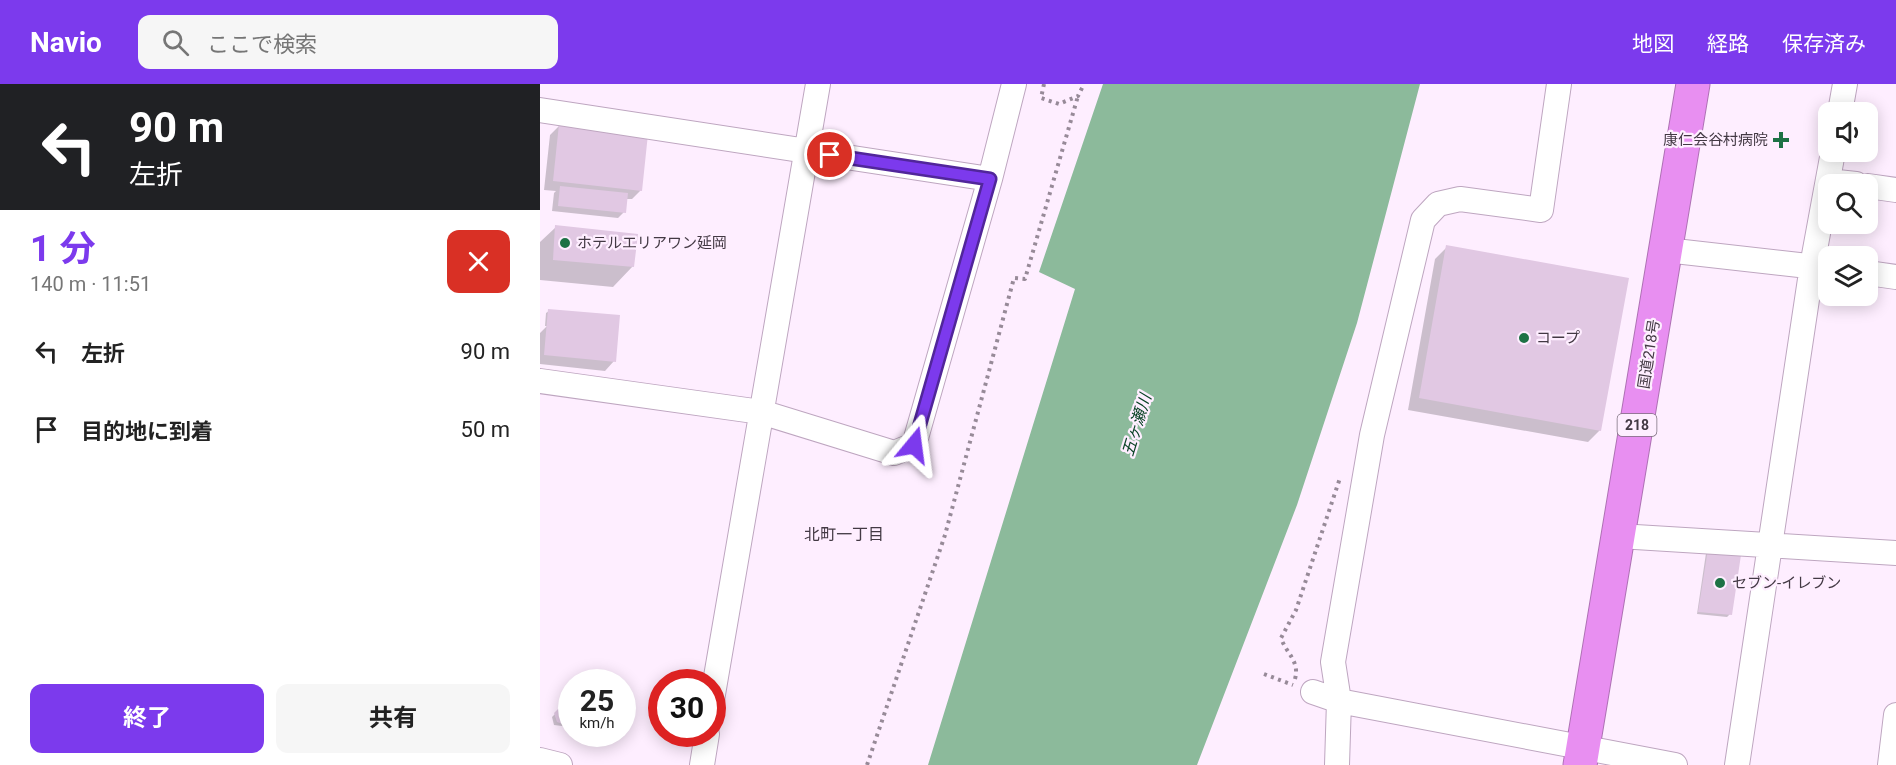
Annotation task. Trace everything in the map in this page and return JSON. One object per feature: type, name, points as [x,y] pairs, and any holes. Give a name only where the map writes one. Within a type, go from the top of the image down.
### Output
[{"type":"highway","name":"国道218号","points":[[1582,756],[1693,84]]},
{"type":"street","points":[[717,669],[818,84]]},
{"type":"street","points":[[540,381],[761,412],[894,453],[914,445],[990,179],[1014,84]]},
{"type":"street","points":[[1337,765],[1339,700],[1333,662],[1372,435],[1423,220],[1438,204],[1460,199],[1541,210],[1559,84]]},
{"type":"street","points":[[1842,102],[1845,84]]},
{"type":"street","points":[[540,110],[990,179]]},
{"type":"street","points":[[1878,187],[1896,190]]},
{"type":"street","points":[[1666,250],[1818,267]]},
{"type":"street","points":[[1878,274],[1896,277]]},
{"type":"street","points":[[1737,765],[1770,546],[1818,278]]},
{"type":"street","points":[[1619,536],[1896,553]]},
{"type":"street","points":[[1303,688],[1339,700],[1582,756],[1675,765]]},
{"type":"street","points":[[1890,765],[1896,715]]},
{"type":"street","points":[[702,765],[705,747]]},
{"type":"street","points":[[540,760],[560,765]]},
{"type":"path","points":[[1044,84],[1041,98],[1059,104],[1078,96]]},
{"type":"path","points":[[867,765],[945,535],[1014,278],[1025,279],[1078,96],[1084,84]]},
{"type":"path","points":[[1303,688],[1296,674],[1296,665],[1292,655],[1284,648],[1281,639],[1296,610],[1341,477]]},
{"type":"path","points":[[1264,674],[1303,688]]},
{"type":"water","name":"五ヶ瀬川","points":[[1103,84],[1420,84],[1357,323],[1297,505],[1197,765],[928,765],[1075,289],[1039,272]]},
{"type":"building","points":[[559,124],[648,134],[642,191],[553,181]]},
{"type":"building","points":[[560,186],[628,193],[626,213],[558,206]]},
{"type":"building","points":[[555,225],[638,234],[634,267],[553,260]]},
{"type":"building","name":"コープ","points":[[1446,245],[1629,278],[1601,431],[1419,398]]},
{"type":"building","points":[[548,309],[620,315],[616,362],[544,355]]},
{"type":"building","name":"セブン-イレブン","points":[[1708,549],[1741,555],[1732,615],[1698,612]]},
{"type":"building","points":[[558,709],[558,722],[557,722],[554,713]]},
{"type":"place","name":"康仁会谷村病院","points":[[1781,140]]},
{"type":"place","name":"ホテルエリアワン延岡","points":[[565,243]]},
{"type":"place","name":"コープ","points":[[1524,338]]},
{"type":"place","name":"セブン-イレブン","points":[[1720,583]]},
{"type":"district","name":"北町一丁目","points":[[844,534]]},
{"type":"route","points":[[830,155],[990,179],[914,445]]}]
